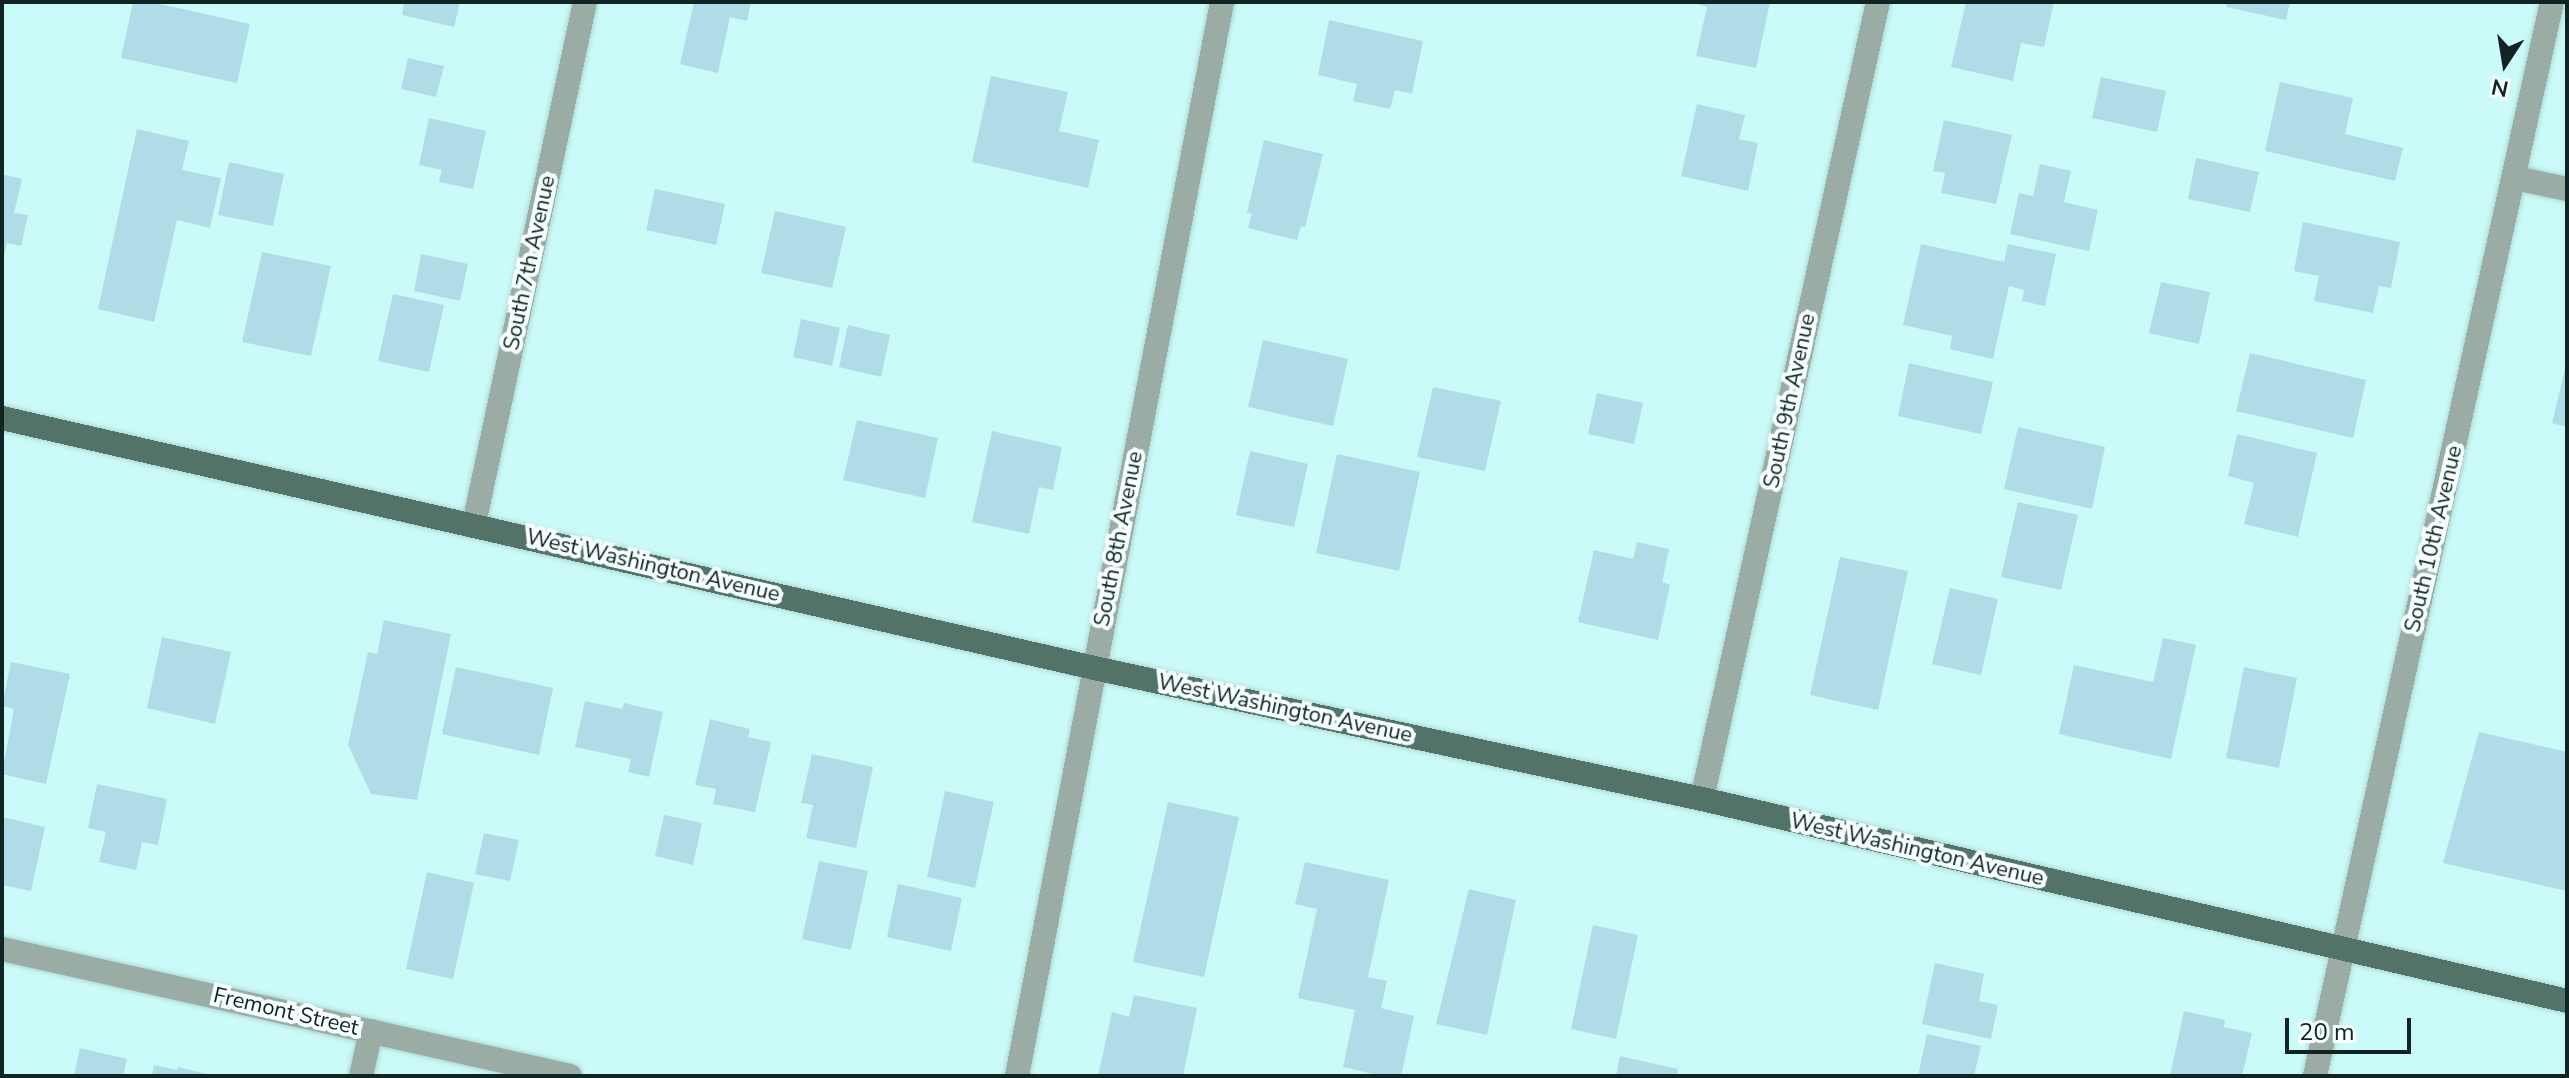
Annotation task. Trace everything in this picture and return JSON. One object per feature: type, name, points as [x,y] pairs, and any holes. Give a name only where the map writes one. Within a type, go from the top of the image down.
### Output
[{"type":"main road","name":"West Washington Avenue","points":[[2,418],[1094,668],[1702,799],[2342,951],[2567,1001]]},
{"type":"street","name":"South 7th Avenue","points":[[474,524],[585,2]]},
{"type":"street","name":"South 8th Avenue","points":[[1017,1076],[1222,2]]},
{"type":"street","name":"South 9th Avenue","points":[[1702,799],[1878,2]]},
{"type":"street","name":"South 10th Avenue","points":[[2315,1076],[2552,2]]},
{"type":"street","points":[[2515,178],[2567,189]]},
{"type":"street","name":"Fremont Street","points":[[2,949],[570,1076]]},
{"type":"street","points":[[361,1076],[371,1031]]},
{"type":"building","points":[[133,2],[151,2],[250,24],[237,83],[121,58]]},
{"type":"building","points":[[404,2],[460,2],[454,27],[402,15]]},
{"type":"building","points":[[694,2],[751,2],[747,21],[730,17],[718,73],[680,64]]},
{"type":"building","points":[[1691,2],[1770,2],[1756,68],[1696,56],[1707,7]]},
{"type":"building","points":[[1966,2],[2054,2],[2044,47],[2021,43],[2013,81],[1951,67]]},
{"type":"building","points":[[2227,2],[2290,2],[2286,20],[2226,7]]},
{"type":"building","points":[[1329,20],[1423,41],[1412,94],[1395,90],[1390,109],[1353,101],[1357,84],[1318,75]]},
{"type":"building","points":[[408,58],[444,66],[436,97],[401,89]]},
{"type":"building","points":[[991,76],[1068,92],[1059,131],[1099,140],[1088,188],[972,162]]},
{"type":"building","points":[[2101,77],[2166,91],[2157,132],[2092,118]]},
{"type":"building","points":[[2280,82],[2353,98],[2345,134],[2403,148],[2395,181],[2265,151]]},
{"type":"building","points":[[1697,104],[1745,115],[1739,139],[1758,143],[1748,191],[1681,176]]},
{"type":"building","points":[[429,118],[486,131],[473,189],[439,182],[442,170],[419,165]]},
{"type":"building","points":[[1944,120],[2012,135],[1996,204],[1941,193],[1945,173],[1933,171]]},
{"type":"building","points":[[137,129],[189,141],[182,170],[221,178],[210,228],[177,220],[154,322],[98,309]]},
{"type":"building","points":[[1264,140],[1323,154],[1305,227],[1301,226],[1297,240],[1248,228],[1252,214],[1247,213]]},
{"type":"building","points":[[2196,158],[2259,172],[2250,212],[2188,199]]},
{"type":"building","points":[[229,162],[284,174],[273,226],[218,215]]},
{"type":"building","points":[[2040,164],[2071,171],[2064,202],[2098,210],[2089,251],[2010,234],[2019,193],[2033,196]]},
{"type":"building","points":[[2,174],[22,179],[14,213],[28,215],[21,246],[7,243],[3,260]]},
{"type":"building","points":[[655,189],[725,204],[716,245],[646,230]]},
{"type":"building","points":[[775,211],[846,227],[832,288],[761,273]]},
{"type":"building","points":[[2303,222],[2400,242],[2391,288],[2379,286],[2373,313],[2314,301],[2319,276],[2294,271]]},
{"type":"building","points":[[1921,244],[2004,262],[2008,244],[2056,254],[2045,306],[2022,301],[2024,290],[2009,286],[1993,359],[1950,349],[1952,336],[1903,325]]},
{"type":"building","points":[[262,252],[331,266],[311,356],[242,342]]},
{"type":"building","points":[[421,254],[468,264],[460,301],[414,291]]},
{"type":"building","points":[[2161,282],[2210,292],[2199,344],[2149,333]]},
{"type":"building","points":[[393,294],[444,305],[429,372],[378,361]]},
{"type":"building","points":[[801,319],[840,328],[832,366],[793,357]]},
{"type":"building","points":[[848,325],[890,335],[881,377],[839,367]]},
{"type":"building","points":[[1263,340],[1348,359],[1333,426],[1248,407]]},
{"type":"building","points":[[2250,353],[2366,380],[2353,438],[2236,411]]},
{"type":"building","points":[[1909,363],[1993,382],[1981,434],[1898,416]]},
{"type":"building","points":[[2567,365],[2567,427],[2552,423]]},
{"type":"building","points":[[1433,387],[1501,401],[1485,471],[1417,457]]},
{"type":"building","points":[[1597,393],[1643,403],[1634,444],[1588,434]]},
{"type":"building","points":[[857,420],[938,438],[925,498],[843,480]]},
{"type":"building","points":[[2018,427],[2105,447],[2092,509],[2004,489]]},
{"type":"building","points":[[992,431],[1062,447],[1053,490],[1039,487],[1029,534],[972,522]]},
{"type":"building","points":[[2237,434],[2317,453],[2298,537],[2244,524],[2254,483],[2228,476]]},
{"type":"building","points":[[1250,451],[1308,464],[1294,527],[1236,515]]},
{"type":"building","points":[[1337,454],[1420,472],[1399,571],[1316,553]]},
{"type":"building","points":[[2018,502],[2078,515],[2061,590],[2001,577]]},
{"type":"building","points":[[1637,542],[1669,549],[1662,582],[1670,585],[1658,640],[1578,622],[1594,550],[1633,559]]},
{"type":"building","points":[[1840,557],[1908,571],[1878,710],[1810,695]]},
{"type":"building","points":[[1950,588],[1998,599],[1981,675],[1932,664]]},
{"type":"building","points":[[384,620],[451,634],[417,800],[371,794],[348,745],[368,652],[377,654]]},
{"type":"building","points":[[162,637],[231,652],[215,724],[147,708]]},
{"type":"building","points":[[2163,638],[2196,645],[2171,759],[2059,734],[2074,665],[2153,682]]},
{"type":"building","points":[[11,662],[70,674],[46,784],[2,774],[14,709],[2,706]]},
{"type":"building","points":[[456,667],[553,688],[539,755],[442,734]]},
{"type":"building","points":[[2244,667],[2297,678],[2279,768],[2226,758]]},
{"type":"building","points":[[585,701],[622,709],[624,703],[663,712],[649,777],[628,772],[631,759],[575,747]]},
{"type":"building","points":[[710,719],[750,729],[748,737],[771,742],[755,812],[713,804],[716,789],[695,785]]},
{"type":"building","points":[[2479,732],[2567,752],[2567,891],[2443,863]]},
{"type":"building","points":[[812,754],[873,767],[856,848],[806,838],[813,805],[801,803]]},
{"type":"building","points":[[97,784],[167,799],[158,845],[142,842],[136,870],[99,862],[106,832],[88,828]]},
{"type":"building","points":[[945,791],[994,802],[975,888],[927,877]]},
{"type":"building","points":[[1168,802],[1239,817],[1204,977],[1133,962]]},
{"type":"building","points":[[664,815],[702,823],[693,865],[655,856]]},
{"type":"building","points":[[2,817],[45,827],[31,891],[2,885]]},
{"type":"building","points":[[484,833],[519,840],[510,881],[475,874]]},
{"type":"building","points":[[819,861],[868,871],[851,950],[802,939]]},
{"type":"building","points":[[1305,862],[1389,880],[1368,977],[1387,981],[1381,1008],[1414,1016],[1401,1076],[1382,1076],[1343,1067],[1355,1010],[1298,998],[1317,909],[1295,904]]},
{"type":"building","points":[[427,872],[474,883],[453,979],[406,969]]},
{"type":"building","points":[[898,884],[962,898],[951,951],[887,937]]},
{"type":"building","points":[[1469,889],[1516,900],[1487,1035],[1436,1024]]},
{"type":"building","points":[[1593,925],[1638,935],[1616,1039],[1571,1029]]},
{"type":"building","points":[[1935,963],[1984,974],[1979,1001],[1998,1005],[1991,1039],[1922,1024]]},
{"type":"building","points":[[1134,995],[1197,1008],[1183,1076],[1098,1076],[1112,1012],[1129,1017]]},
{"type":"building","points":[[2184,1011],[2225,1020],[2224,1027],[2252,1033],[2242,1076],[2170,1076]]},
{"type":"building","points":[[1927,1034],[1981,1046],[1974,1076],[1918,1076]]},
{"type":"building","points":[[80,1048],[127,1059],[123,1076],[74,1076]]},
{"type":"building","points":[[1620,1056],[1678,1069],[1677,1076],[1616,1076]]},
{"type":"building","points":[[154,1065],[177,1070],[178,1067],[215,1076],[152,1076]]}]
